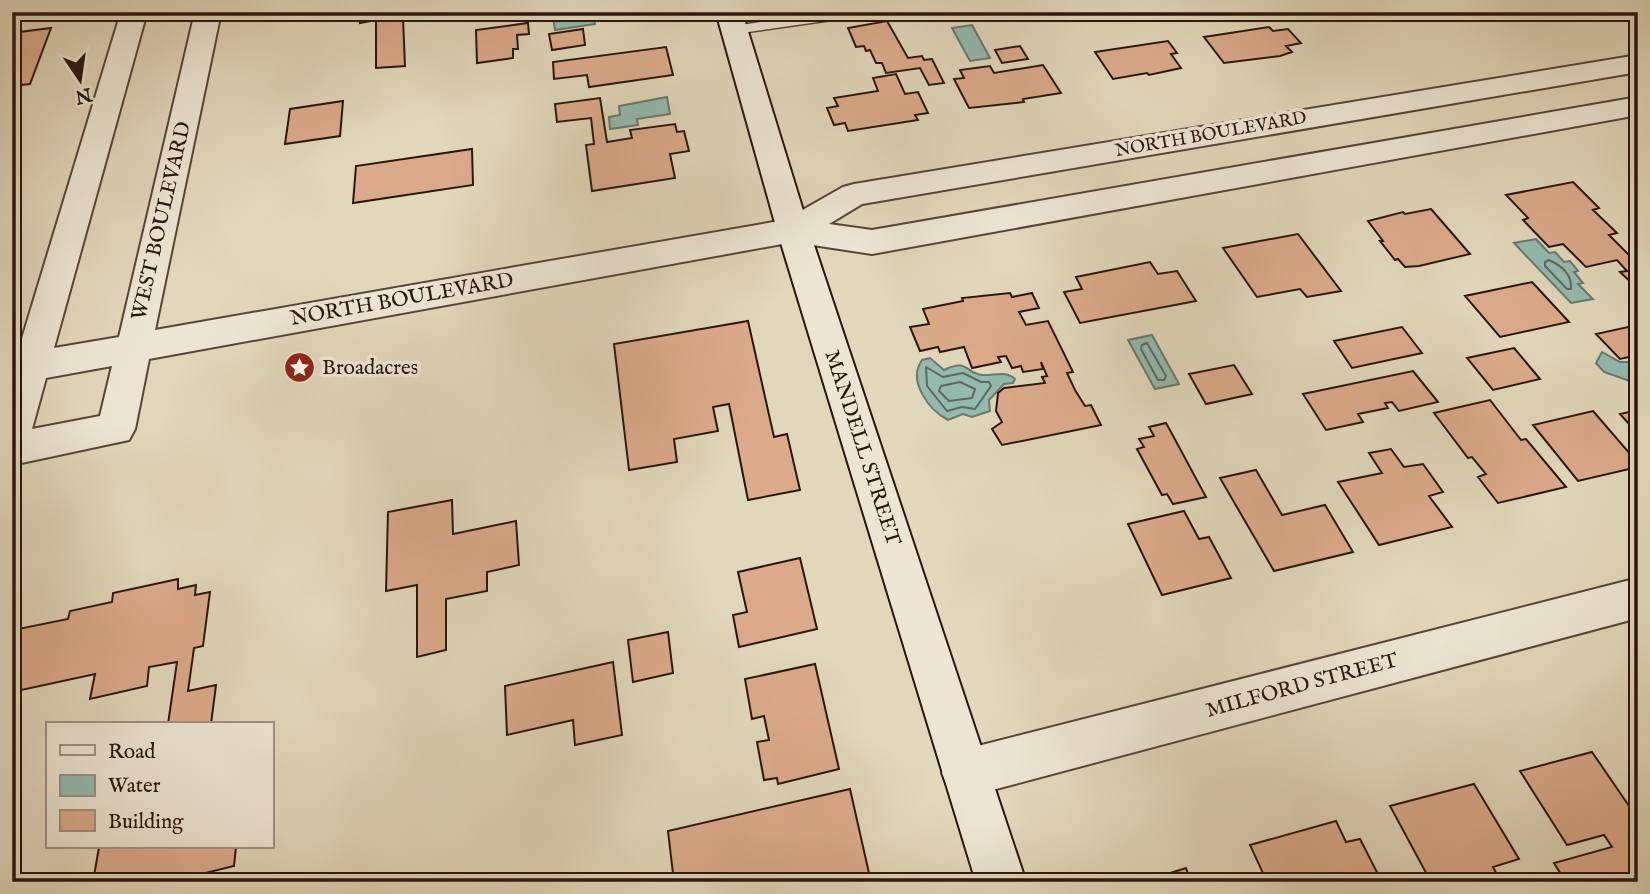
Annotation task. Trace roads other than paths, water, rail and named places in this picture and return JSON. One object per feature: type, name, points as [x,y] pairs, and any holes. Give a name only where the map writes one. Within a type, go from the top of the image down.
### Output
[{"type":"street","points":[[12,433],[22,368],[134,12]]},
{"type":"street","name":"WEST BOULEVARD","points":[[12,449],[116,429],[208,12]]},
{"type":"street","name":"MANDELL STREET","points":[[732,21],[793,230],[1001,882]]},
{"type":"street","name":"NORTH BOULEVARD","points":[[793,230],[854,195],[1638,63]]},
{"type":"street","name":"NORTH BOULEVARD","points":[[22,368],[793,230],[872,242],[1638,106]]},
{"type":"street","name":"MILFORD STREET","points":[[966,773],[1638,598]]},
{"type":"lane","points":[[732,21],[860,12]]},
{"type":"water","points":[[566,12],[592,12],[595,24],[555,30],[553,17]]},
{"type":"water","points":[[972,25],[990,58],[970,61],[952,28]]},
{"type":"water","points":[[667,97],[670,114],[637,119],[638,125],[610,129],[609,117],[620,115],[619,106]]},
{"type":"water","points":[[1536,239],[1549,253],[1555,252],[1564,262],[1570,261],[1578,271],[1574,272],[1583,283],[1578,284],[1593,299],[1571,303],[1514,243]]},
{"type":"water","points":[[1152,335],[1179,384],[1155,389],[1128,340]]},
{"type":"water","points":[[1602,352],[1620,362],[1638,362],[1638,384],[1604,372],[1596,363]]},
{"type":"water","points":[[930,358],[944,370],[963,366],[977,374],[1004,374],[1015,379],[1013,383],[1004,384],[989,400],[990,411],[972,417],[963,414],[948,420],[927,402],[919,386],[918,368],[922,360]]},
{"type":"place","name":"Broadacres","points":[[299,368]]}]
